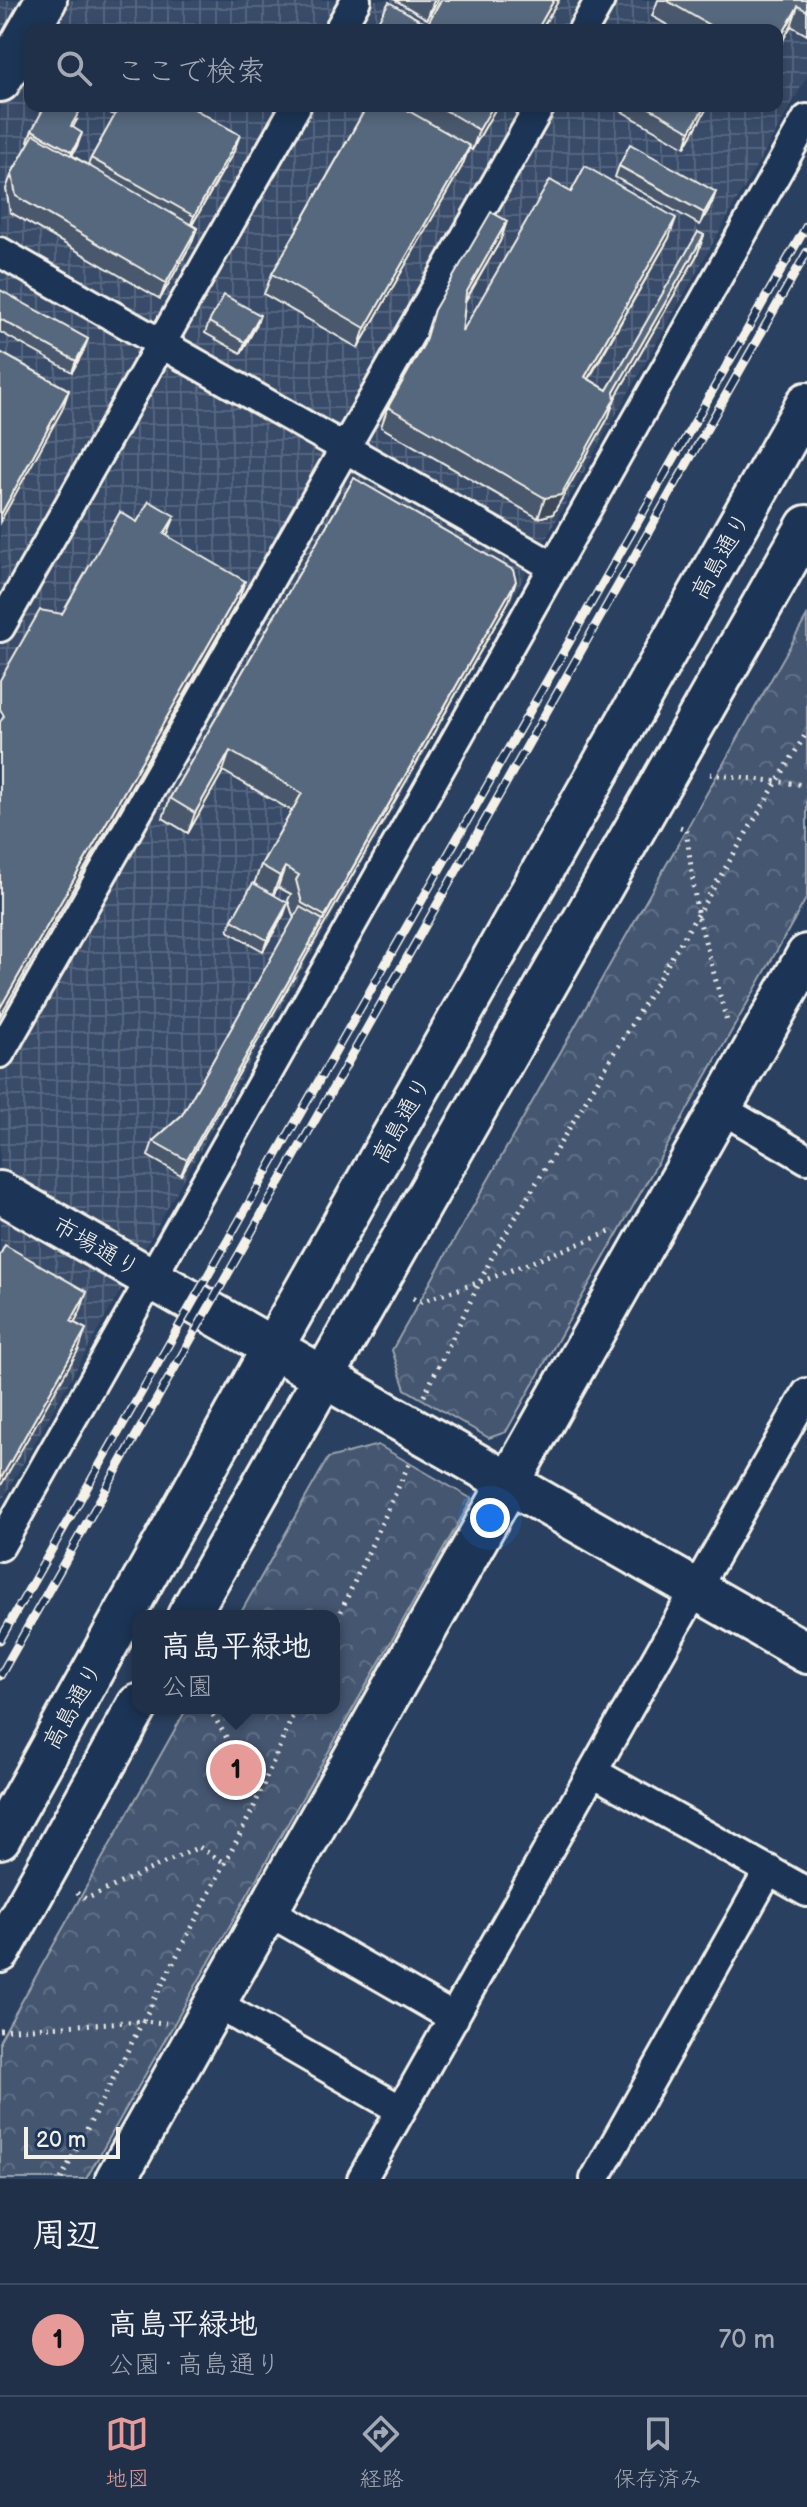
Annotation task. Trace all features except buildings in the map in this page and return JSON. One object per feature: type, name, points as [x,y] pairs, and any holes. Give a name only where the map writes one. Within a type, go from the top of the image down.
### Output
[{"type":"main road","points":[[32,24],[46,0]]},
{"type":"main road","points":[[0,81],[24,39]]},
{"type":"main road","name":"高島通り","points":[[0,1838],[273,1347],[807,403]]},
{"type":"main road","points":[[191,1610],[807,526]]},
{"type":"main road","points":[[116,2179],[807,955]]},
{"type":"main road","name":"市場通り","points":[[0,1192],[807,1653]]},
{"type":"main road","points":[[0,1952],[133,1714]]},
{"type":"street","points":[[342,24],[356,0]]},
{"type":"street","points":[[586,24],[600,0]]},
{"type":"street","points":[[0,627],[293,112]]},
{"type":"street","points":[[0,1053],[537,112]]},
{"type":"street","points":[[0,1546],[807,119]]},
{"type":"street","points":[[0,252],[554,567]]},
{"type":"street","points":[[720,1108],[807,1159]]},
{"type":"street","points":[[362,2179],[807,1393]]},
{"type":"street","points":[[593,1772],[807,1892]]},
{"type":"street","points":[[595,2179],[769,1870]]},
{"type":"street","points":[[266,1910],[454,2018]]},
{"type":"street","points":[[215,2003],[401,2110]]},
{"type":"path","points":[[421,1403],[493,1255],[807,732]]},
{"type":"path","points":[[710,774],[807,785]]},
{"type":"path","points":[[680,827],[686,829],[697,912],[730,1033]]},
{"type":"path","points":[[413,1298],[419,1302],[621,1228],[656,1221]]},
{"type":"path","points":[[340,1613],[413,1454]]},
{"type":"path","points":[[212,1714],[259,1794]]},
{"type":"path","points":[[61,2179],[225,1863],[293,1714]]},
{"type":"path","points":[[77,1893],[86,1899],[199,1847],[225,1863]]},
{"type":"path","points":[[0,2030],[143,2021]]},
{"type":"shaded area","points":[[0,0],[807,0],[807,77],[0,1504]]},
{"type":"green space","points":[[807,616],[807,897],[506,1432],[489,1438],[405,1389],[392,1350]]},
{"type":"green space","points":[[378,1445],[472,1499],[86,2179],[0,2179],[0,2040],[184,1714],[340,1714],[340,1610],[242,1610],[328,1458]]},
{"type":"railway","points":[[0,1640],[807,225]]},
{"type":"railway","points":[[0,1676],[807,252]]},
{"type":"place","name":"高島平緑地","points":[[236,1770]]}]
